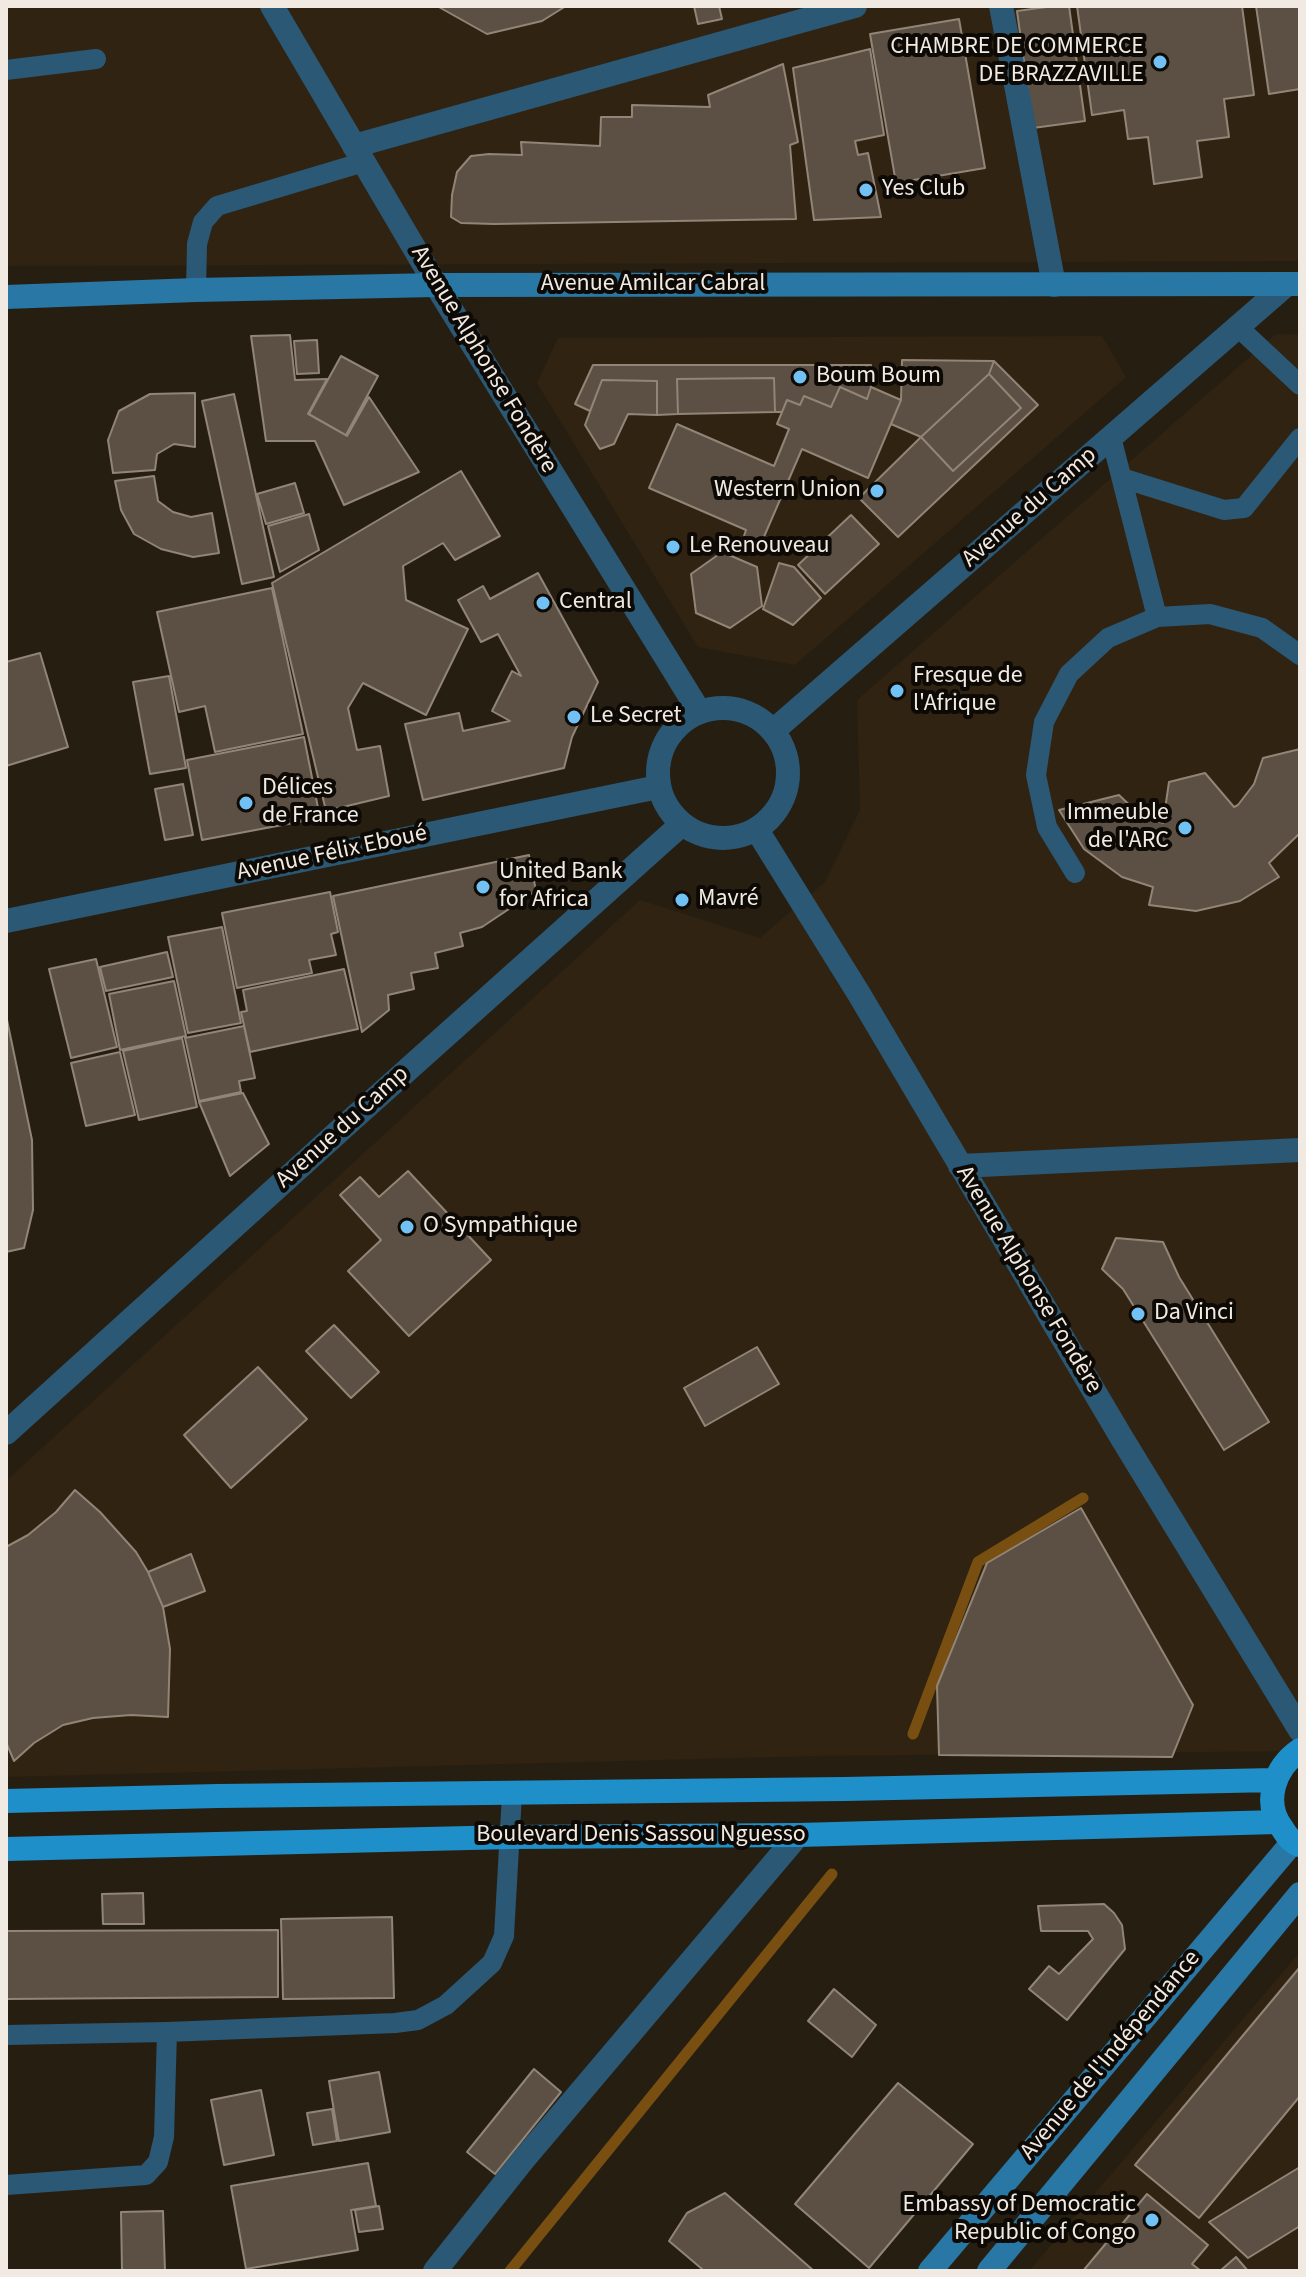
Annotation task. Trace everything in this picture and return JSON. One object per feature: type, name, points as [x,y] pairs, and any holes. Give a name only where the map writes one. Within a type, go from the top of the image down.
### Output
[{"type":"main road","name":"Avenue Amilcar Cabral","points":[[6,297],[436,285],[1293,285]]},
{"type":"main road","points":[[1296,1844],[1277,1822],[1272,1801],[1275,1780],[1288,1758],[1300,1750]]},
{"type":"main road","name":"Boulevard Denis Sassou Nguesso","points":[[6,1801],[1275,1780]]},
{"type":"main road","name":"Boulevard Denis Sassou Nguesso","points":[[6,1849],[511,1837],[798,1835],[1277,1822]]},
{"type":"main road","name":"Avenue de l'Indépendance","points":[[930,2271],[1296,1844]]},
{"type":"main road","name":"Avenue de l'Indépendance","points":[[989,2271],[1300,1894]]},
{"type":"street","name":"Avenue Alphonse Fondère","points":[[272,6],[436,285],[699,711]]},
{"type":"street","points":[[359,154],[855,6]]},
{"type":"street","points":[[1001,6],[1054,285]]},
{"type":"street","name":"Avenue du Camp","points":[[773,731],[1238,327],[1293,285]]},
{"type":"street","points":[[726,707],[752,714],[773,731],[784,750],[789,773],[785,795],[773,815],[757,830],[732,838],[705,836],[682,824],[671,814],[658,787],[659,756],[674,729],[699,711],[726,707]]},
{"type":"street","name":"Avenue Félix Eboué","points":[[6,920],[658,787]]},
{"type":"street","name":"Avenue du Camp","points":[[6,1433],[682,824]]},
{"type":"street","name":"Avenue Alphonse Fondère","points":[[757,830],[859,994],[1123,1440],[1300,1730]]},
{"type":"street","points":[[960,1166],[1300,1150]]},
{"type":"street","points":[[435,2271],[523,2160],[798,1835]]},
{"type":"lane","points":[[6,70],[96,59]]},
{"type":"lane","points":[[196,290],[197,244],[203,222],[217,206],[359,154]]},
{"type":"lane","points":[[1238,327],[1300,385]]},
{"type":"lane","points":[[1111,437],[1157,617]]},
{"type":"lane","points":[[1122,478],[1224,510],[1244,508],[1300,438]]},
{"type":"lane","points":[[1075,873],[1047,827],[1036,775],[1044,722],[1069,674],[1108,638],[1157,617],[1210,614],[1262,628],[1300,655]]},
{"type":"lane","points":[[6,2035],[167,2032],[418,2020],[446,2005],[492,1963],[504,1936],[512,1794]]},
{"type":"lane","points":[[6,2185],[146,2175],[158,2162],[164,2137],[167,2032]]},
{"type":"shaded area","points":[[6,6],[1300,6],[1300,261],[6,266]]},
{"type":"shaded area","points":[[1276,334],[1300,335],[1300,1751],[813,1756],[6,1777],[6,1481],[640,900],[760,938],[825,882],[860,810],[857,700]]},
{"type":"shaded area","points":[[1102,336],[1126,377],[795,665],[698,647],[537,383],[558,338]]},
{"type":"shaded area","points":[[1300,1952],[1300,2271],[1029,2271]]},
{"type":"building","points":[[437,6],[566,6],[542,21],[487,34]]},
{"type":"building","points":[[694,6],[719,6],[722,19],[698,24]]},
{"type":"building","points":[[1069,6],[1085,121],[1033,128],[1017,11]]},
{"type":"building","points":[[1077,6],[1242,6],[1254,95],[1224,99],[1229,137],[1197,141],[1202,177],[1154,184],[1148,137],[1128,139],[1124,110],[1092,115]]},
{"type":"building","points":[[1256,6],[1300,6],[1300,89],[1269,94]]},
{"type":"building","points":[[959,19],[985,168],[896,183],[870,34]]},
{"type":"building","points":[[870,49],[884,135],[855,141],[858,155],[868,153],[881,217],[814,220],[793,68]]},
{"type":"building","points":[[783,64],[798,142],[790,145],[796,219],[494,224],[461,223],[451,217],[457,172],[471,156],[522,155],[521,142],[600,146],[601,117],[632,117],[632,105],[710,107],[708,95]]},
{"type":"building","points":[[290,335],[295,380],[327,379],[308,414],[347,436],[369,397],[419,472],[344,505],[315,441],[266,441],[251,336]]},
{"type":"building","points":[[317,340],[319,373],[297,374],[294,341]]},
{"type":"building","points":[[341,356],[378,376],[346,435],[309,414]]},
{"type":"building","points":[[902,360],[994,361],[989,374],[921,437],[891,424],[901,400]]},
{"type":"building","points":[[994,361],[1038,405],[898,537],[859,498],[921,437],[953,471],[1021,408],[989,374]]},
{"type":"building","points":[[593,365],[871,365],[871,387],[867,399],[840,387],[831,407],[804,396],[800,405],[787,400],[782,412],[775,412],[774,378],[677,379],[678,414],[657,415],[657,381],[602,380],[590,411],[575,404]]},
{"type":"building","points":[[989,374],[1021,408],[953,471],[921,437]]},
{"type":"building","points":[[774,378],[775,412],[678,414],[677,379]]},
{"type":"building","points":[[602,380],[657,381],[657,415],[628,414],[614,444],[600,449],[585,425]]},
{"type":"building","points":[[840,387],[867,399],[871,387],[901,400],[868,478],[802,449],[760,546],[743,539],[746,530],[649,488],[677,424],[774,466],[789,429],[777,424],[787,400],[800,405],[804,396],[831,407]]},
{"type":"building","points":[[195,393],[195,447],[174,444],[157,454],[155,470],[113,473],[108,440],[119,411],[150,394]]},
{"type":"building","points":[[234,394],[274,577],[242,584],[202,401]]},
{"type":"building","points":[[461,471],[500,536],[455,560],[443,543],[403,566],[406,600],[468,629],[426,715],[363,683],[348,708],[357,750],[380,746],[389,796],[326,811],[272,583]]},
{"type":"building","points":[[154,476],[158,501],[173,512],[191,517],[212,513],[219,553],[193,557],[161,549],[134,534],[121,510],[115,481]]},
{"type":"building","points":[[295,483],[304,513],[266,524],[257,494]]},
{"type":"building","points":[[309,514],[319,550],[280,572],[268,526]]},
{"type":"building","points":[[851,515],[879,544],[825,594],[798,565]]},
{"type":"building","points":[[722,552],[757,567],[762,606],[730,628],[696,613],[691,574]]},
{"type":"building","points":[[779,563],[794,567],[821,598],[793,625],[763,609]]},
{"type":"building","points":[[538,573],[598,682],[572,737],[564,768],[423,800],[405,724],[459,713],[463,731],[510,721],[492,711],[512,671],[521,676],[498,634],[481,642],[458,600],[483,586],[490,599]]},
{"type":"building","points":[[272,588],[303,734],[215,752],[205,706],[179,712],[157,612]]},
{"type":"building","points":[[40,653],[68,747],[6,766],[6,662]]},
{"type":"building","points":[[169,676],[186,768],[150,774],[133,682]]},
{"type":"building","points":[[304,737],[320,818],[202,840],[187,760]]},
{"type":"building","name":"Immeuble de l'ARC","points":[[1300,749],[1300,833],[1269,863],[1279,877],[1240,901],[1196,911],[1149,905],[1153,887],[1122,877],[1084,849],[1059,810],[1119,795],[1138,813],[1163,823],[1169,782],[1205,773],[1234,807],[1254,784],[1263,758]]},
{"type":"building","points":[[183,784],[193,835],[165,840],[155,789]]},
{"type":"building","points":[[529,855],[536,891],[482,927],[460,933],[463,946],[435,953],[438,968],[411,973],[414,989],[388,995],[389,1010],[362,1032],[333,896]]},
{"type":"building","points":[[330,892],[338,932],[331,934],[336,955],[309,960],[312,973],[237,988],[222,913]]},
{"type":"building","points":[[222,927],[241,1023],[188,1033],[168,937]]},
{"type":"building","points":[[167,952],[173,977],[106,991],[100,967]]},
{"type":"building","points":[[96,959],[117,1047],[71,1058],[49,969]]},
{"type":"building","points":[[344,969],[358,1029],[250,1052],[241,1012],[247,1011],[243,990]]},
{"type":"building","points":[[174,981],[186,1036],[120,1050],[109,994]]},
{"type":"building","points":[[6,1015],[32,1140],[33,1210],[24,1248],[6,1252]]},
{"type":"building","points":[[244,1026],[255,1078],[239,1081],[241,1092],[199,1101],[185,1038]]},
{"type":"building","points":[[182,1038],[197,1107],[139,1120],[123,1051]]},
{"type":"building","points":[[120,1052],[135,1115],[86,1126],[71,1063]]},
{"type":"building","points":[[243,1093],[269,1144],[230,1176],[199,1102]]},
{"type":"building","points":[[408,1171],[491,1260],[409,1336],[348,1271],[381,1240],[340,1195],[360,1177],[379,1197]]},
{"type":"building","points":[[1116,1238],[1163,1242],[1179,1277],[1269,1422],[1224,1450],[1123,1289],[1102,1269]]},
{"type":"building","points":[[334,1325],[379,1372],[351,1398],[306,1351]]},
{"type":"building","points":[[757,1347],[779,1384],[705,1426],[684,1388]]},
{"type":"building","points":[[258,1367],[307,1419],[231,1488],[184,1435]]},
{"type":"building","points":[[75,1490],[136,1552],[163,1607],[170,1649],[168,1717],[131,1715],[93,1718],[63,1725],[34,1743],[14,1761],[6,1742],[6,1547],[28,1535],[56,1512]]},
{"type":"building","points":[[1081,1508],[1193,1705],[1172,1757],[939,1755],[937,1686],[987,1563]]},
{"type":"building","points":[[191,1554],[205,1591],[163,1607],[148,1572]]},
{"type":"building","points":[[143,1893],[144,1924],[103,1924],[102,1894]]},
{"type":"building","points":[[1104,1904],[1122,1925],[1125,1949],[1067,2020],[1029,1989],[1049,1966],[1059,1974],[1093,1939],[1088,1931],[1041,1931],[1038,1906]]},
{"type":"building","points":[[392,1917],[394,1998],[283,1999],[281,1919]]},
{"type":"building","points":[[278,1930],[278,1997],[6,1999],[6,1931]]},
{"type":"building","points":[[1300,1967],[1300,2096],[1199,2218],[1135,2165]]},
{"type":"building","points":[[834,1989],[876,2025],[852,2057],[808,2021]]},
{"type":"building","points":[[534,2069],[561,2092],[495,2174],[467,2152]]},
{"type":"building","points":[[379,2072],[390,2132],[339,2141],[329,2081]]},
{"type":"building","points":[[898,2083],[973,2144],[869,2268],[795,2204]]},
{"type":"building","points":[[261,2090],[274,2155],[224,2165],[211,2100]]},
{"type":"building","points":[[332,2109],[337,2141],[313,2145],[307,2113]]},
{"type":"building","points":[[368,2163],[376,2206],[351,2210],[358,2250],[246,2269],[231,2186]]},
{"type":"building","points":[[1300,2167],[1300,2226],[1248,2258],[1209,2222]]},
{"type":"building","points":[[725,2193],[814,2271],[701,2271],[669,2241],[687,2213]]},
{"type":"building","name":"Embassy of Democratic Republic of Congo","points":[[1147,2194],[1208,2245],[1192,2264],[1201,2271],[1083,2271]]},
{"type":"building","points":[[379,2206],[383,2229],[359,2232],[355,2210]]},
{"type":"building","points":[[163,2211],[165,2271],[122,2271],[121,2212]]},
{"type":"building","points":[[1236,2257],[1248,2271],[1220,2271]]},
{"type":"waterway","points":[[913,1734],[978,1562],[1083,1498]]},
{"type":"waterway","points":[[510,2271],[832,1874]]},
{"type":"place","name":"CHAMBRE DE COMMERCE DE BRAZZAVILLE","points":[[1160,62]]},
{"type":"place","name":"Yes Club","points":[[866,190]]},
{"type":"place","name":"Boum Boum","points":[[800,377]]},
{"type":"place","name":"Western Union","points":[[877,491]]},
{"type":"place","name":"Le Renouveau","points":[[673,547]]},
{"type":"place","name":"Central","points":[[543,603]]},
{"type":"place","name":"Fresque de l'Afrique","points":[[897,691]]},
{"type":"place","name":"Le Secret","points":[[574,717]]},
{"type":"place","name":"Délices de France","points":[[246,803]]},
{"type":"place","name":"Immeuble de l'ARC","points":[[1185,828]]},
{"type":"place","name":"United Bank for Africa","points":[[483,887]]},
{"type":"place","name":"Mavré","points":[[682,900]]},
{"type":"place","name":"O Sympathique","points":[[407,1227]]},
{"type":"place","name":"Da Vinci","points":[[1138,1314]]},
{"type":"place","name":"Embassy of Democratic Republic of Congo","points":[[1152,2220]]}]
